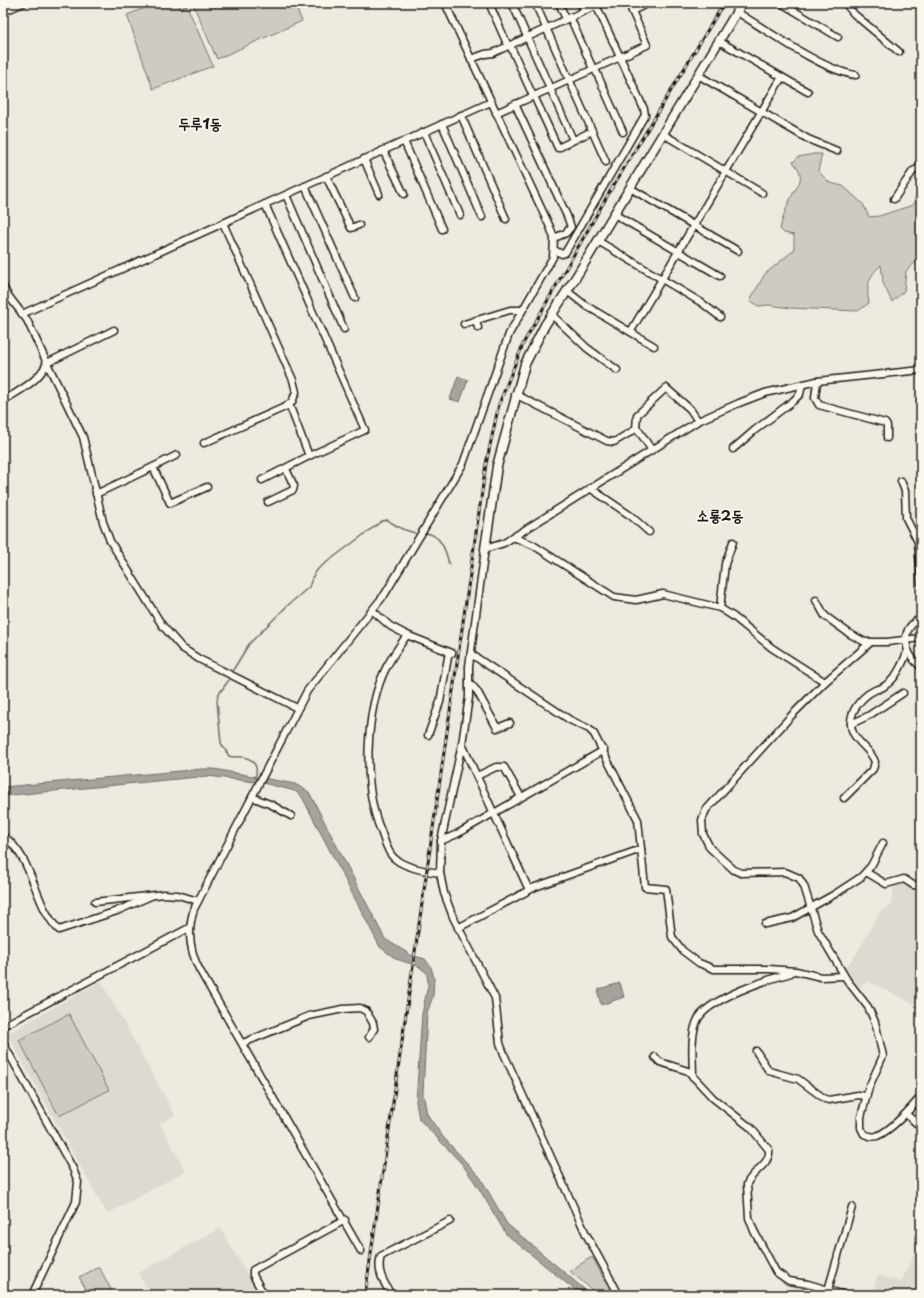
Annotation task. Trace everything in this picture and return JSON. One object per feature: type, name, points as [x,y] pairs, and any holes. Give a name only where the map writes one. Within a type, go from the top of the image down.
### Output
[{"type":"main road","points":[[485,549],[497,466],[515,394],[525,364],[552,315],[742,3]]},
{"type":"street","points":[[3,12],[23,3]]},
{"type":"street","points":[[361,1251],[194,958],[188,928],[198,901],[264,775],[297,708],[316,678],[373,611],[399,574],[463,464],[509,334],[553,257],[554,238],[445,3]]},
{"type":"street","points":[[489,3],[558,148],[592,131]]},
{"type":"street","points":[[512,3],[573,140]]},
{"type":"street","points":[[535,3],[545,29],[606,162]]},
{"type":"street","points":[[559,3],[594,69],[623,132]]},
{"type":"street","points":[[581,3],[584,11]]},
{"type":"street","points":[[496,113],[647,45],[629,3]]},
{"type":"street","points":[[632,11],[649,3]]},
{"type":"street","points":[[781,3],[838,36]]},
{"type":"street","points":[[844,3],[854,14],[899,52]]},
{"type":"street","points":[[471,60],[509,45],[599,4],[620,57],[644,109],[645,115],[565,253],[562,254],[554,250]]},
{"type":"street","points":[[736,12],[844,74],[856,75]]},
{"type":"street","points":[[719,40],[808,92]]},
{"type":"street","points":[[698,75],[808,138],[837,152]]},
{"type":"street","points":[[631,331],[782,77]]},
{"type":"street","points":[[22,314],[491,102]]},
{"type":"street","points":[[515,104],[568,216],[571,227],[566,233],[554,238]]},
{"type":"street","points":[[461,115],[506,219]]},
{"type":"street","points":[[442,124],[482,217]]},
{"type":"street","points":[[424,132],[460,215]]},
{"type":"street","points":[[663,134],[762,193]]},
{"type":"street","points":[[404,141],[442,229]]},
{"type":"street","points":[[383,150],[404,194]]},
{"type":"street","points":[[364,159],[379,194]]},
{"type":"street","points":[[894,198],[899,194],[906,180],[913,171],[921,167]]},
{"type":"street","points":[[326,176],[351,228],[359,224]]},
{"type":"street","points":[[305,186],[355,298]]},
{"type":"street","points":[[630,188],[738,251]]},
{"type":"street","points":[[286,195],[344,329]]},
{"type":"street","points":[[262,480],[365,430],[265,204]]},
{"type":"street","points":[[614,214],[720,276]]},
{"type":"street","points":[[204,443],[289,404],[296,396],[296,387],[223,223]]},
{"type":"street","points":[[598,241],[662,278],[720,316]]},
{"type":"street","points":[[3,286],[22,314],[84,437],[96,494],[103,522],[110,541],[125,569],[172,637],[182,648],[199,659],[297,708]]},
{"type":"street","points":[[567,291],[585,305],[654,346]]},
{"type":"street","points":[[464,324],[510,310],[522,310]]},
{"type":"street","points":[[552,315],[584,345],[617,370]]},
{"type":"street","points":[[476,320],[478,328]]},
{"type":"street","points":[[3,401],[35,380],[43,372],[47,363],[114,330]]},
{"type":"street","points":[[619,1295],[586,1234],[504,1054],[500,1043],[495,998],[458,928],[444,893],[440,873],[441,841],[462,744],[469,697],[471,654],[485,549],[504,543],[651,449],[698,421],[765,393],[817,380],[921,370]]},
{"type":"street","points":[[817,380],[815,398],[819,405],[885,424],[887,426],[887,438]]},
{"type":"street","points":[[733,449],[793,401],[800,394],[802,384]]},
{"type":"street","points":[[651,449],[636,429],[637,415],[666,388],[690,409],[698,421]]},
{"type":"street","points":[[515,394],[607,441],[614,442],[636,429]]},
{"type":"street","points":[[289,404],[309,456]]},
{"type":"street","points":[[96,494],[177,455]]},
{"type":"street","points":[[153,467],[170,503],[207,487]]},
{"type":"street","points":[[268,502],[293,490],[294,486],[286,469]]},
{"type":"street","points":[[901,481],[905,491],[906,518],[918,542],[921,583]]},
{"type":"street","points":[[590,488],[631,516],[649,532]]},
{"type":"street","points":[[513,537],[533,545],[614,597],[636,600],[663,594],[720,608],[734,617],[772,648],[825,682]]},
{"type":"street","points":[[720,608],[725,564],[733,542]]},
{"type":"street","points":[[816,600],[825,616],[850,634],[865,642],[921,638]]},
{"type":"street","points":[[373,611],[390,626],[407,635],[450,653],[440,702],[428,735]]},
{"type":"street","points":[[921,618],[908,629],[907,640],[908,652],[912,659],[921,667]]},
{"type":"street","points":[[407,635],[387,666],[376,700],[368,752],[368,773],[374,813],[392,857],[406,864],[440,873]]},
{"type":"street","points":[[871,642],[825,682],[736,775],[706,810],[702,820],[703,834],[710,848],[734,870],[741,873],[785,872],[794,874],[799,878],[804,886],[818,931],[844,976],[868,1007],[875,1022],[883,1056],[866,1096],[861,1117],[861,1128],[864,1134],[872,1136],[880,1134],[906,1114],[921,1096]]},
{"type":"street","points":[[844,798],[873,769],[875,762],[866,748],[853,734],[851,724],[852,716],[860,701],[887,685],[897,674],[908,652]]},
{"type":"street","points":[[471,654],[570,720],[589,729],[604,750],[638,820],[645,887],[666,889],[672,937],[683,951],[699,963],[714,969],[796,971],[821,977],[844,976]]},
{"type":"street","points":[[469,682],[477,692],[497,728],[510,723]]},
{"type":"street","points":[[851,724],[868,716],[903,693]]},
{"type":"street","points":[[462,744],[529,890]]},
{"type":"street","points":[[441,841],[457,834],[604,750]]},
{"type":"street","points":[[477,776],[499,766],[504,767],[521,797]]},
{"type":"street","points":[[252,797],[272,805],[291,816]]},
{"type":"street","points":[[3,836],[18,849],[42,904],[59,930],[117,911],[151,896]]},
{"type":"street","points":[[765,924],[792,918],[811,909],[835,894],[866,872],[871,866],[883,843]]},
{"type":"street","points":[[458,928],[529,890],[641,849]]},
{"type":"street","points":[[866,872],[886,884],[904,879],[918,887],[921,886]]},
{"type":"street","points":[[95,902],[164,894],[178,894],[198,901]]},
{"type":"street","points":[[3,1026],[188,928]]},
{"type":"street","points":[[693,1077],[694,1034],[696,1023],[709,1007],[747,988],[796,971]]},
{"type":"street","points":[[243,1043],[309,1016],[343,1009],[360,1008],[366,1011],[373,1022],[374,1029],[369,1037]]},
{"type":"street","points":[[3,1043],[73,1168],[78,1182],[76,1202],[32,1295]]},
{"type":"street","points":[[756,1050],[770,1071],[798,1079],[825,1099],[829,1100],[858,1095],[866,1096]]},
{"type":"street","points":[[655,1057],[660,1062],[688,1071],[713,1098],[751,1128],[769,1150],[770,1154],[748,1179],[747,1184],[749,1218],[754,1231],[776,1272],[789,1281],[845,1295]]},
{"type":"street","points":[[906,1114],[921,1127]]},
{"type":"street","points":[[828,1290],[852,1208]]},
{"type":"street","points":[[264,1295],[253,1275],[253,1270],[344,1220]]},
{"type":"street","points":[[391,1295],[380,1273],[378,1263],[381,1256],[450,1221]]},
{"type":"shaded area","points":[[157,3],[178,3],[180,8],[187,6],[213,66],[153,89],[127,15]]},
{"type":"shaded area","points":[[294,3],[302,21],[217,59],[193,4]]},
{"type":"shaded area","points":[[822,154],[818,171],[830,183],[843,186],[863,204],[869,217],[879,216],[913,205],[919,186],[921,192],[921,257],[906,271],[904,291],[892,302],[883,283],[881,265],[873,274],[869,282],[869,303],[858,311],[790,308],[769,305],[758,306],[750,300],[765,274],[794,250],[794,235],[784,233],[780,229],[786,208],[800,178],[798,168],[793,162],[798,157]]},
{"type":"shaded area","points":[[458,376],[468,380],[460,402],[450,399]]},
{"type":"shaded area","points":[[214,769],[295,784],[309,792],[385,939],[411,955],[425,959],[431,967],[434,978],[433,996],[427,1013],[423,1093],[427,1114],[443,1137],[480,1177],[507,1224],[591,1295],[581,1295],[506,1234],[478,1187],[462,1164],[419,1119],[416,1102],[422,1014],[428,985],[427,973],[418,966],[396,959],[380,947],[302,797],[295,791],[263,783],[208,776],[3,796],[3,787]]},
{"type":"shaded area","points":[[906,881],[921,899],[921,1008],[868,981],[857,989],[841,967],[848,965],[856,954],[880,912],[891,906],[894,885]]},
{"type":"shaded area","points":[[101,981],[175,1115],[160,1124],[186,1171],[107,1214],[7,1034]]},
{"type":"shaded area","points":[[620,983],[624,997],[601,1005],[598,993],[599,989]]},
{"type":"shaded area","points":[[69,1014],[109,1090],[59,1116],[19,1040]]},
{"type":"shaded area","points":[[220,1228],[260,1295],[150,1295],[138,1273]]},
{"type":"shaded area","points":[[921,1252],[921,1295],[872,1295],[878,1275],[901,1282],[914,1253]]},
{"type":"shaded area","points":[[590,1258],[593,1258],[612,1295],[598,1295],[570,1271]]},
{"type":"shaded area","points":[[99,1267],[114,1295],[89,1295],[79,1277]]},
{"type":"waterway","points":[[233,670],[249,644],[287,606],[309,587],[314,574],[319,568],[382,521],[387,520],[402,529],[415,533]]},
{"type":"waterway","points":[[425,533],[431,534],[439,540],[442,544],[449,564]]},
{"type":"waterway","points":[[229,680],[218,695],[217,701],[221,743],[229,756],[250,759],[256,767],[255,777]]},
{"type":"railway","points":[[365,1295],[486,464],[499,404],[524,342],[609,193],[724,3]]},
{"type":"district","name":"두루1동","points":[[200,122]]},
{"type":"district","name":"소룡2동","points":[[720,514]]}]
